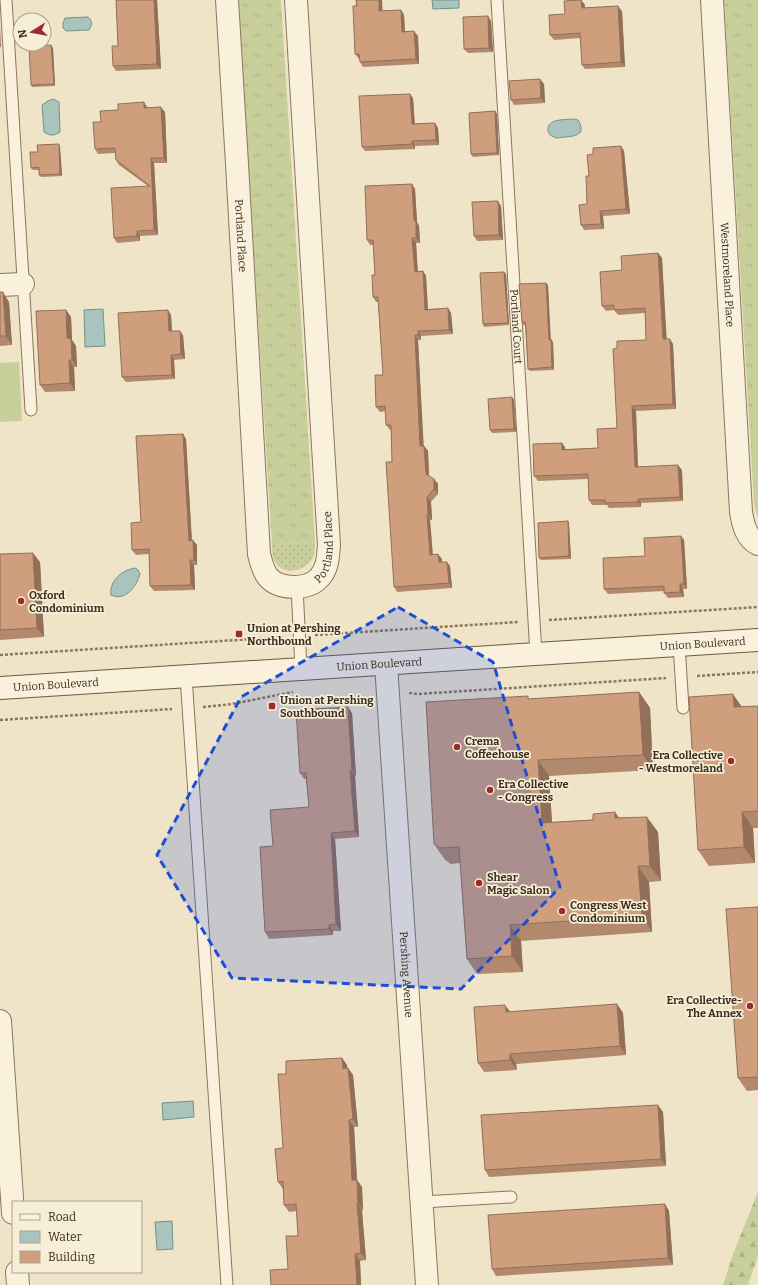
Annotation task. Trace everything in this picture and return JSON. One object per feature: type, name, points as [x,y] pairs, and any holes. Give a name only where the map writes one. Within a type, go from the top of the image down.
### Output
[{"type":"street","name":"Portland Place","points":[[226,0],[237,164],[259,554],[263,569],[268,578],[276,583],[286,586],[297,586],[314,582],[320,577],[328,562],[329,545],[296,0]]},
{"type":"street","name":"Westmoreland Place","points":[[712,0],[741,512],[745,529],[758,544]]},
{"type":"street","points":[[0,285],[23,284]]},
{"type":"street","name":"Union Boulevard","points":[[0,688],[758,640]]},
{"type":"street","name":"Pershing Avenue","points":[[386,664],[427,1285]]},
{"type":"street","points":[[0,1021],[12,1201]]},
{"type":"street","points":[[17,1273],[18,1285]]},
{"type":"lane","points":[[6,0],[31,410]]},
{"type":"lane","name":"Portland Court","points":[[497,0],[536,654]]},
{"type":"lane","points":[[297,586],[301,669]]},
{"type":"lane","points":[[679,644],[683,708]]},
{"type":"lane","points":[[186,676],[227,1285]]},
{"type":"lane","points":[[422,1202],[511,1197]]},
{"type":"path","points":[[0,655],[758,607]]},
{"type":"path","points":[[418,694],[758,672]]},
{"type":"highlighted area","points":[[398,607],[493,662],[560,887],[461,989],[232,978],[157,855],[241,697]]},
{"type":"green space","points":[[238,0],[281,0],[315,542],[272,545]]},
{"type":"green space","points":[[724,0],[758,0],[758,516],[754,502]]},
{"type":"green space","points":[[19,362],[22,421],[0,422],[0,363]]},
{"type":"green space","points":[[315,542],[314,555],[307,565],[302,568],[291,571],[285,570],[276,563],[274,559],[272,545]]},
{"type":"green space","points":[[758,1192],[758,1256],[748,1285],[723,1285],[733,1254]]},
{"type":"water","points":[[432,0],[459,0],[459,8],[433,9]]},
{"type":"water","points":[[88,17],[92,23],[89,30],[66,31],[63,28],[65,18]]},
{"type":"water","points":[[53,99],[59,102],[60,132],[52,135],[44,132],[42,105]]},
{"type":"water","points":[[558,120],[578,120],[581,128],[580,133],[577,135],[557,138],[549,134],[548,130],[551,123]]},
{"type":"water","points":[[103,309],[105,346],[85,347],[84,310]]},
{"type":"water","points":[[135,568],[140,574],[130,592],[126,595],[116,597],[111,595],[112,585],[117,577],[125,571]]},
{"type":"water","points":[[193,1101],[194,1117],[163,1120],[162,1103]]},
{"type":"water","points":[[172,1221],[173,1249],[157,1250],[155,1222]]},
{"type":"building","points":[[116,0],[154,0],[157,64],[113,66],[112,46],[118,46]]},
{"type":"building","points":[[356,0],[379,0],[379,11],[401,10],[402,32],[414,31],[416,59],[360,62],[359,54],[355,54],[353,6],[357,6]]},
{"type":"building","points":[[581,0],[582,8],[618,6],[621,62],[582,65],[580,33],[550,35],[549,15],[565,14],[564,1]]},
{"type":"building","points":[[488,16],[489,48],[464,49],[463,17]]},
{"type":"building","points":[[29,52],[52,52],[54,84],[31,85]]},
{"type":"building","points":[[540,79],[541,98],[511,100],[509,81]]},
{"type":"building","points":[[410,94],[412,124],[435,123],[436,140],[412,141],[412,144],[362,147],[359,96]]},
{"type":"building","points":[[144,102],[144,108],[161,107],[164,158],[151,158],[154,230],[137,231],[137,236],[114,238],[111,188],[150,186],[116,160],[115,148],[95,149],[93,122],[101,122],[100,111],[118,110],[118,104]]},
{"type":"building","points":[[495,111],[497,153],[471,154],[469,113]]},
{"type":"building","points":[[59,144],[60,174],[39,175],[39,167],[31,168],[30,152],[38,152],[37,145]]},
{"type":"building","points":[[621,146],[626,209],[600,211],[601,224],[581,225],[579,205],[587,204],[586,176],[589,176],[587,155],[593,154],[593,148]]},
{"type":"building","points":[[412,184],[414,221],[416,221],[416,238],[412,238],[415,272],[423,271],[425,310],[448,308],[449,330],[418,331],[418,335],[415,335],[420,446],[424,446],[426,474],[434,479],[434,489],[427,497],[430,555],[438,554],[439,562],[447,562],[449,583],[394,587],[386,462],[392,462],[391,425],[386,425],[385,406],[376,407],[375,375],[383,375],[378,297],[373,297],[372,275],[375,275],[373,240],[367,240],[365,186]]},
{"type":"building","points":[[498,201],[499,235],[474,236],[472,202]]},
{"type":"building","points":[[658,253],[663,339],[670,339],[673,404],[632,406],[635,467],[678,465],[680,497],[638,499],[638,502],[605,503],[605,500],[589,500],[588,474],[534,476],[533,444],[562,443],[562,450],[598,448],[597,429],[617,428],[613,349],[617,348],[617,341],[646,340],[645,308],[614,310],[614,305],[602,306],[600,272],[622,270],[621,256]]},
{"type":"building","points":[[504,272],[508,323],[483,324],[480,273]]},
{"type":"building","points":[[546,283],[552,367],[528,369],[526,328],[525,322],[522,322],[519,284]]},
{"type":"building","points":[[0,292],[3,292],[6,336],[0,336]]},
{"type":"building","points":[[66,310],[67,338],[71,339],[72,360],[69,360],[70,383],[40,385],[36,311]]},
{"type":"building","points":[[168,310],[169,331],[180,331],[181,354],[171,355],[172,375],[122,377],[118,313]]},
{"type":"building","points":[[512,397],[514,429],[490,430],[488,399]]},
{"type":"building","points":[[183,434],[189,541],[193,540],[194,560],[190,560],[191,585],[150,586],[149,549],[132,550],[131,523],[141,522],[136,436]]},
{"type":"building","points":[[568,521],[569,556],[539,558],[538,523]]},
{"type":"building","points":[[681,536],[684,584],[680,584],[680,592],[664,593],[664,586],[604,589],[603,558],[645,556],[644,538]]},
{"type":"building","name":"Oxford Condominium","points":[[33,553],[37,628],[0,630],[0,554]]},
{"type":"building","name":"Era Collective - Congress","points":[[639,692],[643,755],[538,760],[542,823],[593,820],[593,814],[615,812],[615,818],[647,817],[650,866],[638,866],[642,916],[510,925],[512,956],[467,959],[459,847],[440,848],[434,844],[426,702],[528,696],[528,699]]},
{"type":"building","name":"Era Collective - Westmoreland","points":[[733,694],[734,707],[758,706],[758,811],[742,812],[744,847],[698,850],[689,697]]},
{"type":"building","points":[[348,707],[352,770],[350,770],[355,831],[331,833],[336,924],[329,925],[329,929],[265,932],[260,847],[273,846],[270,810],[309,807],[306,773],[300,773],[296,710]]},
{"type":"building","name":"Era Collective- The Annex","points":[[758,907],[758,1077],[738,1078],[726,909]]},
{"type":"building","points":[[617,1004],[620,1046],[510,1054],[510,1060],[478,1063],[474,1007],[505,1005],[506,1012]]},
{"type":"building","points":[[342,1058],[343,1069],[348,1068],[353,1119],[349,1120],[352,1180],[357,1180],[357,1203],[361,1253],[355,1254],[357,1285],[271,1285],[270,1270],[288,1269],[286,1236],[298,1236],[296,1204],[284,1205],[283,1181],[278,1182],[275,1149],[283,1148],[278,1074],[286,1074],[286,1061]]},
{"type":"building","points":[[658,1105],[661,1159],[485,1170],[481,1115]]},
{"type":"building","points":[[665,1204],[668,1258],[492,1269],[488,1215]]},
{"type":"place","name":"Oxford Condominium","points":[[21,601]]},
{"type":"place","name":"Union at Pershing Northbound","points":[[239,634]]},
{"type":"place","name":"Union at Pershing Southbound","points":[[272,706]]},
{"type":"place","name":"Crema Coffeehouse","points":[[457,747]]},
{"type":"place","name":"Era Collective - Westmoreland","points":[[731,761]]},
{"type":"place","name":"Era Collective - Congress","points":[[490,790]]},
{"type":"place","name":"Shear Magic Salon","points":[[479,883]]},
{"type":"place","name":"Congress West Condominium","points":[[562,911]]},
{"type":"place","name":"Era Collective- The Annex","points":[[750,1006]]}]
